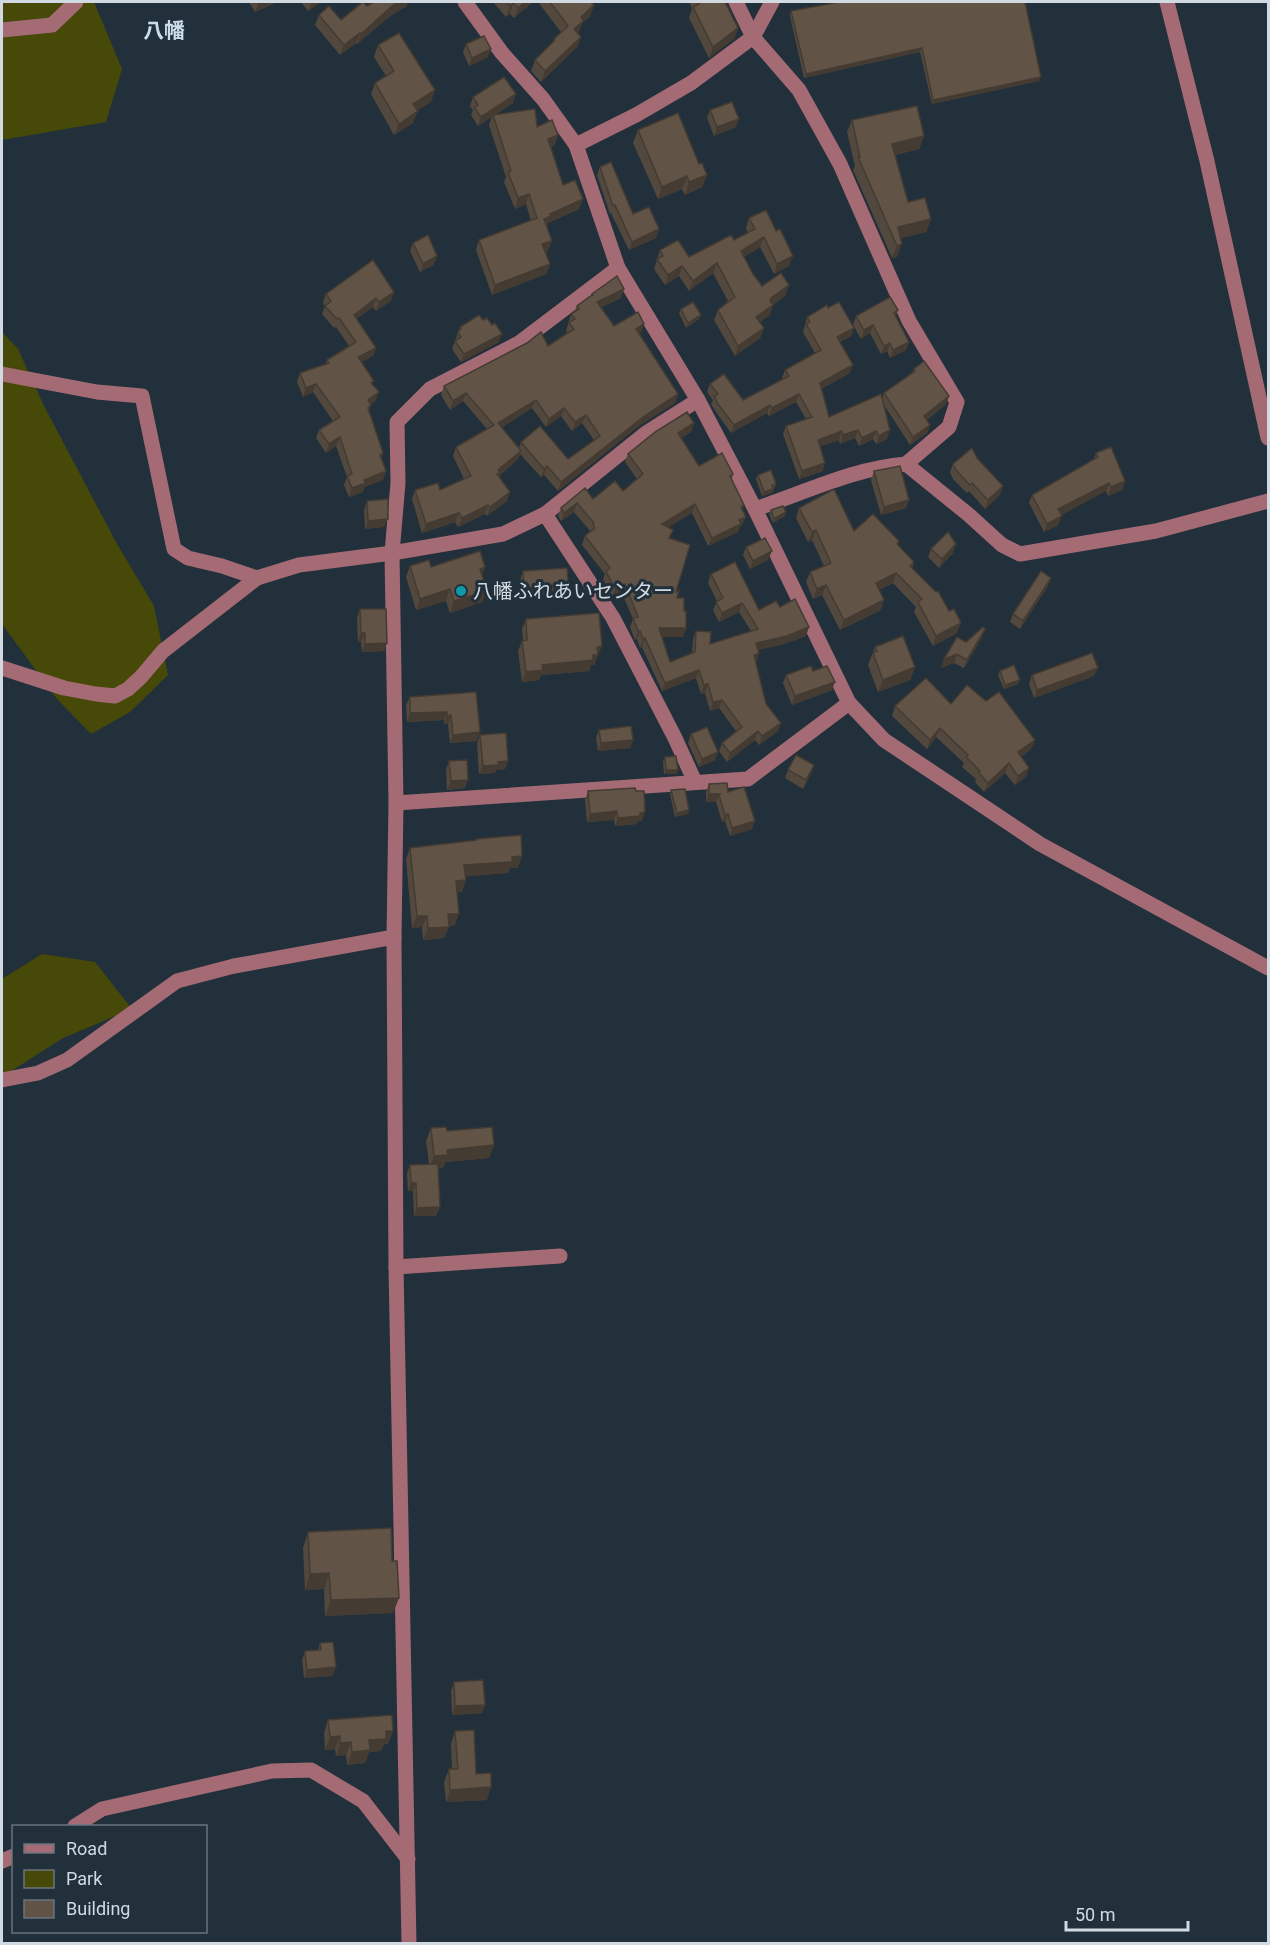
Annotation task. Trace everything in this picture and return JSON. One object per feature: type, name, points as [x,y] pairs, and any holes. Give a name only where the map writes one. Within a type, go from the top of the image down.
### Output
[{"type":"street","points":[[2,30],[52,25],[76,2]]},
{"type":"street","points":[[465,2],[502,53],[543,99],[576,145],[618,268],[698,400],[755,509],[849,703],[884,740],[1040,844],[1269,968]]},
{"type":"street","points":[[736,2],[753,37],[799,90],[840,164],[909,321],[957,402],[949,427],[906,464],[882,466],[860,472],[755,509]]},
{"type":"street","points":[[576,145],[636,115],[691,83],[753,37],[772,2]]},
{"type":"street","points":[[1167,2],[1210,172],[1269,438]]},
{"type":"street","points":[[409,1944],[396,1267],[394,937],[396,803],[392,553],[398,483],[397,423],[430,389],[519,343],[618,268]]},
{"type":"street","points":[[2,374],[97,392],[142,396],[174,549],[188,558],[257,578]]},
{"type":"street","points":[[2,668],[64,688],[115,696],[128,689],[164,651],[257,578],[299,565],[392,553],[503,534],[545,514],[646,433],[698,400]]},
{"type":"street","points":[[906,464],[1002,544],[1020,554],[1156,531],[1269,501]]},
{"type":"street","points":[[545,514],[613,618],[695,782]]},
{"type":"street","points":[[396,803],[748,779],[849,703]]},
{"type":"street","points":[[2,1080],[38,1072],[68,1060],[177,981],[234,966],[394,937]]},
{"type":"street","points":[[396,1267],[560,1256]]},
{"type":"street","points":[[78,1825],[102,1809],[272,1771],[311,1770],[363,1801],[408,1859]]},
{"type":"green space","points":[[2,2],[94,2],[122,69],[106,122],[2,140]]},
{"type":"green space","points":[[2,332],[18,349],[44,406],[117,544],[154,606],[168,675],[130,712],[91,734],[57,699],[2,624]]},
{"type":"green space","points":[[42,954],[95,962],[132,1009],[63,1038],[2,1077],[2,979]]},
{"type":"building","points":[[363,2],[367,6],[374,2],[399,2],[361,34],[344,45],[319,15],[329,6],[341,20]]},
{"type":"building","points":[[506,2],[525,2],[518,8],[513,3],[510,6]]},
{"type":"building","points":[[550,2],[591,2],[594,5],[581,17],[583,21],[574,29],[581,37],[545,71],[535,60],[568,26]]},
{"type":"building","points":[[698,2],[725,2],[738,28],[713,47],[693,7],[699,4]]},
{"type":"building","points":[[839,2],[1025,2],[1041,77],[933,100],[922,48],[806,74],[791,11]]},
{"type":"building","points":[[399,33],[435,90],[413,104],[418,111],[399,124],[375,83],[394,71],[378,45]]},
{"type":"building","points":[[484,36],[491,49],[472,58],[466,44]]},
{"type":"building","points":[[504,77],[516,94],[481,117],[474,107],[478,105],[473,97]]},
{"type":"building","points":[[732,102],[739,119],[717,127],[710,110]]},
{"type":"building","points":[[917,106],[924,136],[892,144],[908,202],[925,198],[931,219],[898,227],[902,244],[897,246],[858,157],[860,157],[852,120]]},
{"type":"building","points":[[535,109],[537,127],[552,120],[558,135],[548,139],[563,185],[575,180],[583,199],[544,219],[552,241],[542,244],[550,264],[495,285],[479,240],[537,218],[529,194],[518,198],[508,172],[511,171],[493,115]]},
{"type":"building","points":[[678,113],[699,164],[702,163],[707,175],[689,182],[687,176],[662,187],[638,130]]},
{"type":"building","points":[[611,162],[633,214],[649,207],[659,229],[632,242],[615,205],[613,206],[600,167]]},
{"type":"building","points":[[766,210],[776,231],[780,229],[793,256],[777,264],[764,237],[741,251],[762,286],[781,273],[789,285],[771,298],[773,305],[756,317],[764,328],[738,346],[718,310],[735,297],[717,263],[693,281],[682,266],[668,275],[657,259],[663,256],[660,250],[678,240],[689,257],[731,235],[734,240],[755,229],[749,218]]},
{"type":"building","points":[[428,235],[437,256],[423,264],[413,243]]},
{"type":"building","points":[[373,260],[394,292],[379,302],[376,298],[354,315],[376,348],[358,357],[374,381],[371,383],[379,392],[368,400],[371,405],[368,408],[383,453],[380,455],[386,471],[352,488],[347,476],[352,474],[340,437],[329,444],[319,430],[340,417],[316,384],[306,388],[300,373],[329,363],[327,360],[356,342],[339,318],[337,319],[325,306],[331,301],[326,294]]},
{"type":"building","points":[[617,276],[624,289],[597,302],[614,326],[638,312],[644,324],[636,329],[678,394],[643,417],[561,482],[547,466],[544,469],[521,442],[540,426],[568,459],[600,436],[586,415],[575,422],[564,408],[549,419],[536,400],[498,423],[521,451],[498,470],[500,473],[497,474],[510,492],[490,507],[488,505],[462,518],[459,513],[426,524],[415,490],[438,483],[440,490],[471,476],[456,447],[494,425],[466,393],[453,401],[444,386],[527,343],[541,332],[548,346],[574,329],[569,323],[575,319],[571,314],[579,309],[577,306]]},
{"type":"building","points":[[890,297],[898,310],[894,313],[909,342],[893,350],[890,343],[884,346],[873,325],[864,330],[856,316]]},
{"type":"building","points":[[693,302],[701,315],[688,323],[681,309]]},
{"type":"building","points":[[839,302],[854,328],[837,337],[853,365],[820,383],[829,417],[881,394],[890,430],[879,436],[876,431],[862,438],[858,430],[843,435],[842,431],[818,440],[825,463],[802,471],[786,426],[812,417],[799,394],[772,408],[770,405],[734,425],[718,404],[714,396],[718,394],[710,384],[724,374],[743,400],[789,376],[785,370],[821,350],[806,324],[810,322],[807,317],[827,305],[828,308]]},
{"type":"building","points":[[479,315],[483,320],[487,318],[492,325],[495,323],[502,334],[464,354],[455,341],[461,337],[458,332],[460,327]]},
{"type":"building","points":[[924,361],[949,396],[924,416],[930,425],[913,437],[884,393],[915,371],[914,369]]},
{"type":"building","points":[[687,412],[694,423],[678,433],[699,466],[722,453],[733,474],[730,476],[744,505],[741,507],[746,517],[739,520],[741,524],[712,538],[695,504],[662,524],[673,530],[669,538],[690,545],[676,592],[679,590],[677,598],[684,598],[686,628],[659,628],[670,662],[695,652],[696,631],[711,632],[710,644],[758,629],[742,603],[722,613],[716,602],[723,598],[711,574],[735,562],[759,610],[776,601],[780,607],[795,599],[809,627],[787,636],[756,643],[759,653],[754,655],[766,704],[781,723],[762,736],[758,731],[730,753],[722,743],[742,727],[722,700],[713,702],[708,684],[704,685],[699,670],[665,683],[645,638],[643,639],[638,631],[633,618],[638,617],[625,584],[615,589],[606,571],[610,568],[585,536],[595,528],[594,523],[577,503],[564,513],[561,508],[585,488],[593,499],[615,481],[623,491],[643,474],[628,454],[655,432]]},
{"type":"building","points":[[1111,447],[1125,481],[1111,487],[1109,483],[1058,509],[1062,516],[1047,524],[1032,495],[1098,457],[1096,453]]},
{"type":"building","points":[[972,448],[977,458],[1003,486],[988,500],[972,483],[970,485],[953,464]]},
{"type":"building","points":[[900,466],[909,500],[884,507],[874,471]]},
{"type":"building","points":[[771,470],[776,484],[772,485],[773,489],[764,492],[758,475]]},
{"type":"building","points":[[834,489],[854,531],[873,514],[899,541],[897,544],[914,562],[910,566],[936,592],[938,591],[949,611],[954,609],[961,623],[936,636],[918,602],[922,599],[896,573],[876,583],[884,600],[844,620],[826,585],[817,589],[810,572],[831,563],[816,530],[812,532],[799,508]]},
{"type":"building","points":[[388,499],[388,519],[368,521],[367,501]]},
{"type":"building","points":[[783,506],[786,512],[774,519],[771,510]]},
{"type":"building","points":[[948,532],[956,544],[942,559],[931,549]]},
{"type":"building","points":[[765,538],[772,551],[753,561],[746,547]]},
{"type":"building","points":[[480,551],[485,567],[480,569],[487,591],[454,601],[450,589],[420,599],[410,566],[429,560],[431,567]]},
{"type":"building","points":[[567,568],[568,584],[524,588],[523,571]]},
{"type":"building","points":[[1041,571],[1051,578],[1023,621],[1013,614]]},
{"type":"building","points":[[360,609],[386,609],[387,643],[365,644],[365,633],[361,633]]},
{"type":"building","points":[[599,613],[602,646],[597,647],[598,655],[593,655],[593,660],[542,665],[543,670],[526,672],[522,641],[527,640],[526,619]]},
{"type":"building","points":[[983,627],[985,629],[967,660],[957,654],[944,659],[957,637],[966,642]]},
{"type":"building","points":[[903,636],[915,667],[883,680],[873,653],[877,651],[875,647]]},
{"type":"building","points":[[1092,653],[1098,668],[1037,690],[1032,675]]},
{"type":"building","points":[[1014,665],[1020,680],[1005,685],[1000,671]]},
{"type":"building","points":[[811,666],[813,671],[827,666],[835,682],[795,696],[786,675]]},
{"type":"building","points":[[926,678],[951,704],[967,685],[986,701],[999,692],[1035,740],[1018,752],[1029,768],[1018,776],[1009,763],[988,783],[966,757],[968,755],[940,728],[930,740],[895,706]]},
{"type":"building","points":[[476,692],[480,732],[453,735],[451,715],[447,716],[447,712],[410,713],[410,697]]},
{"type":"building","points":[[631,726],[633,740],[601,743],[599,730]]},
{"type":"building","points":[[707,727],[718,752],[702,759],[691,734]]},
{"type":"building","points":[[506,733],[508,761],[498,762],[498,765],[483,766],[480,735]]},
{"type":"building","points":[[796,755],[814,765],[806,780],[788,770]]},
{"type":"building","points":[[676,756],[678,770],[666,770],[665,757]]},
{"type":"building","points":[[467,760],[468,780],[451,781],[449,761]]},
{"type":"building","points":[[727,783],[728,792],[744,787],[755,821],[732,828],[728,814],[725,815],[719,795],[721,794],[709,794],[709,784]]},
{"type":"building","points":[[635,788],[636,791],[644,791],[645,812],[640,813],[640,816],[618,818],[617,811],[590,814],[588,791]]},
{"type":"building","points":[[685,789],[689,810],[677,813],[671,790]]},
{"type":"building","points":[[521,835],[522,856],[512,857],[512,862],[464,865],[466,880],[456,881],[459,914],[448,914],[449,927],[428,928],[427,916],[417,916],[410,848]]},
{"type":"building","points":[[446,1127],[447,1131],[492,1127],[494,1145],[447,1150],[448,1155],[434,1156],[431,1128]]},
{"type":"building","points":[[438,1164],[440,1207],[417,1208],[416,1183],[411,1183],[410,1165]]},
{"type":"building","points":[[391,1528],[392,1561],[397,1561],[399,1598],[331,1600],[329,1573],[310,1574],[308,1532]]},
{"type":"building","points":[[333,1642],[336,1667],[307,1670],[305,1651],[321,1650],[320,1643]]},
{"type":"building","points":[[483,1680],[485,1705],[455,1706],[454,1682]]},
{"type":"building","points":[[392,1715],[393,1731],[386,1731],[386,1739],[369,1740],[370,1750],[352,1752],[351,1742],[340,1743],[340,1736],[330,1737],[328,1720]]},
{"type":"building","points":[[474,1730],[476,1774],[491,1773],[491,1787],[450,1790],[449,1769],[458,1769],[455,1731]]},
{"type":"place","name":"八幡ふれあいセンター","points":[[461,591]]},
{"type":"district","name":"八幡","points":[[164,31]]}]
